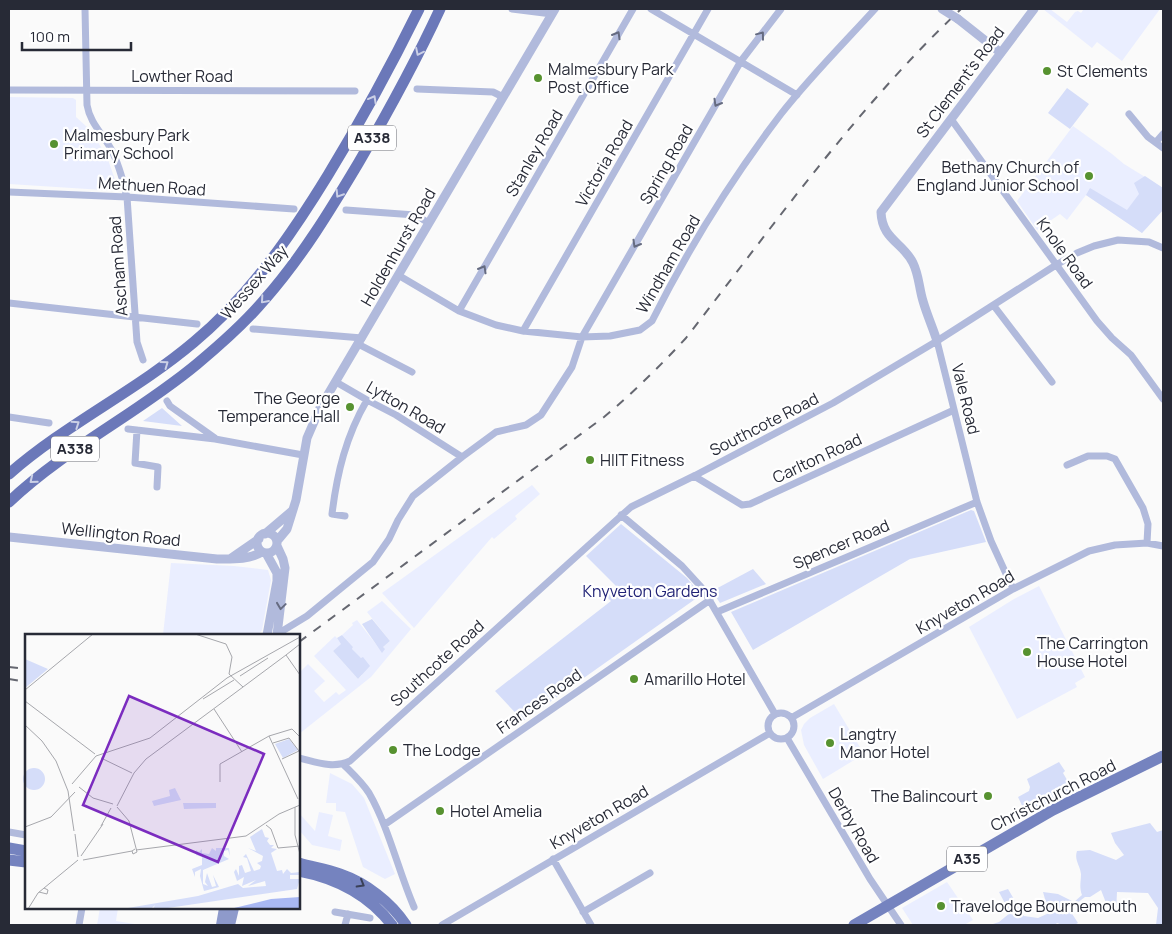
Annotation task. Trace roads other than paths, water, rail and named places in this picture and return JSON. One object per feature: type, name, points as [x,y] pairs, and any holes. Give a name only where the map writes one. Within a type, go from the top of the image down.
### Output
[{"type":"highway","name":"Wessex Way","points":[[9,474],[36,452],[174,358],[211,327],[249,289],[285,242],[349,141],[387,74],[419,9]]},
{"type":"highway","name":"Wessex Way","points":[[9,502],[29,483],[54,464],[196,365],[231,334],[266,298],[295,262],[351,175],[398,92],[440,9]]},
{"type":"main road","name":"Christchurch Road","points":[[854,925],[1053,810],[1163,756]]},
{"type":"main road","points":[[9,848],[25,851]]},
{"type":"main road","points":[[9,860],[25,862]]},
{"type":"main road","points":[[300,863],[340,874],[356,881],[388,904],[406,925]]},
{"type":"main road","points":[[300,871],[337,882],[361,895],[379,910],[392,925]]},
{"type":"main road","points":[[221,925],[224,909]]},
{"type":"main road","points":[[230,925],[234,909]]},
{"type":"street","name":"Ascham Road","points":[[85,9],[86,105],[91,120],[107,142],[116,161],[127,197],[137,342],[143,360]]},
{"type":"street","points":[[512,9],[553,11]]},
{"type":"street","name":"Stanley Road","points":[[459,311],[633,9]]},
{"type":"street","points":[[651,9],[797,95]]},
{"type":"street","name":"Victoria Road","points":[[523,331],[708,9]]},
{"type":"street","name":"Spring Road","points":[[279,633],[307,616],[373,562],[389,539],[413,496],[496,432],[526,425],[541,415],[572,367],[582,336],[741,61],[780,9]]},
{"type":"street","name":"Windham Road","points":[[398,275],[459,311],[496,326],[523,331],[582,336],[610,336],[632,333],[646,326],[652,321],[700,234],[758,146],[797,95],[875,9]]},
{"type":"street","points":[[942,9],[958,19],[1000,53]]},
{"type":"street","name":"St Clement's Road","points":[[881,223],[881,212],[1034,9]]},
{"type":"street","name":"Holdenhurst Road","points":[[264,552],[273,551],[287,529],[296,500],[303,455],[314,422],[553,11]]},
{"type":"street","points":[[417,89],[493,92],[503,97]]},
{"type":"street","name":"Lowther Road","points":[[9,90],[355,91]]},
{"type":"street","points":[[1129,114],[1148,138],[1163,148]]},
{"type":"street","name":"Knole Road","points":[[951,119],[1097,320],[1112,338],[1131,355],[1163,398]]},
{"type":"street","points":[[1156,142],[1163,134]]},
{"type":"street","name":"Methuen Road","points":[[9,192],[127,197],[294,209]]},
{"type":"street","points":[[346,210],[415,215],[429,223]]},
{"type":"street","name":"Vale Road","points":[[881,223],[913,262],[919,278],[922,299],[937,341],[977,502],[991,541],[1012,589]]},
{"type":"street","name":"Southcote Road","points":[[344,764],[621,515],[643,500],[694,476],[833,403],[994,306],[1056,265],[1094,246],[1118,240],[1135,240],[1149,242],[1163,248]]},
{"type":"street","points":[[9,303],[197,324]]},
{"type":"street","points":[[994,306],[1052,382]]},
{"type":"street","points":[[253,328],[360,341],[412,372]]},
{"type":"street","name":"Lytton Road","points":[[336,382],[396,415],[462,457]]},
{"type":"street","points":[[344,516],[332,514],[336,482],[345,446],[358,415],[367,400]]},
{"type":"street","points":[[167,401],[170,406],[215,439]]},
{"type":"street","name":"Carlton Road","points":[[694,476],[742,505],[750,504],[954,410]]},
{"type":"street","points":[[9,417],[49,423]]},
{"type":"street","points":[[128,428],[215,439],[303,455]]},
{"type":"street","points":[[137,430],[135,463],[158,468],[157,487]]},
{"type":"street","points":[[1067,465],[1088,456],[1107,456],[1115,459],[1143,508],[1148,524],[1147,544]]},
{"type":"street","name":"Spencer Road","points":[[717,612],[977,502]]},
{"type":"street","points":[[230,559],[292,511]]},
{"type":"street","points":[[621,515],[682,566],[703,589],[775,714]]},
{"type":"street","points":[[262,536],[271,534],[277,544],[285,568],[279,633]]},
{"type":"street","points":[[262,536],[258,544],[277,573],[267,634]]},
{"type":"street","name":"Wellington Road","points":[[9,537],[230,559],[264,552]]},
{"type":"street","name":"Knyveton Road","points":[[791,718],[1012,589],[1089,551],[1115,544],[1163,546]]},
{"type":"street","name":"Frances Road","points":[[384,825],[710,600]]},
{"type":"street","points":[[784,713],[791,718],[794,729],[787,738],[776,738],[770,733],[768,729],[769,720],[775,714],[784,713]]},
{"type":"street","name":"Knyveton Road","points":[[442,925],[770,733]]},
{"type":"street","name":"Derby Road","points":[[787,738],[870,879],[901,925]]},
{"type":"street","points":[[300,758],[329,765],[344,764],[368,792],[384,825],[402,880],[414,908]]},
{"type":"street","points":[[9,832],[25,835]]},
{"type":"street","points":[[553,860],[591,925]]},
{"type":"street","points":[[583,912],[650,874]]},
{"type":"street","points":[[79,925],[82,909]]},
{"type":"street","points":[[335,912],[370,918]]},
{"type":"street","points":[[345,925],[348,914]]},
{"type":"railway","points":[[300,641],[604,417],[646,379],[686,338],[851,126],[923,47],[961,9]]},
{"type":"railway","points":[[9,667],[25,669]]},
{"type":"railway","points":[[9,679],[25,682]]},
{"type":"place","name":"St Clements","points":[[1047,71]]},
{"type":"place","name":"Malmesbury Park Post Office","points":[[538,78]]},
{"type":"place","name":"Malmesbury Park Primary School","points":[[54,144]]},
{"type":"place","name":"Bethany Church of England Junior School","points":[[1089,176]]},
{"type":"place","name":"The George Temperance Hall","points":[[350,407]]},
{"type":"place","name":"HIIT Fitness","points":[[590,460]]},
{"type":"place","name":"The Carrington House Hotel","points":[[1027,652]]},
{"type":"place","name":"Amarillo Hotel","points":[[634,679]]},
{"type":"place","name":"Langtry Manor Hotel","points":[[830,743]]},
{"type":"place","name":"The Lodge","points":[[393,750]]},
{"type":"place","name":"The Balincourt","points":[[988,796]]},
{"type":"place","name":"Hotel Amelia","points":[[440,811]]},
{"type":"place","name":"Travelodge Bournemouth","points":[[941,906]]},
{"type":"park label","name":"Knyveton Gardens","points":[[650,591]]}]
